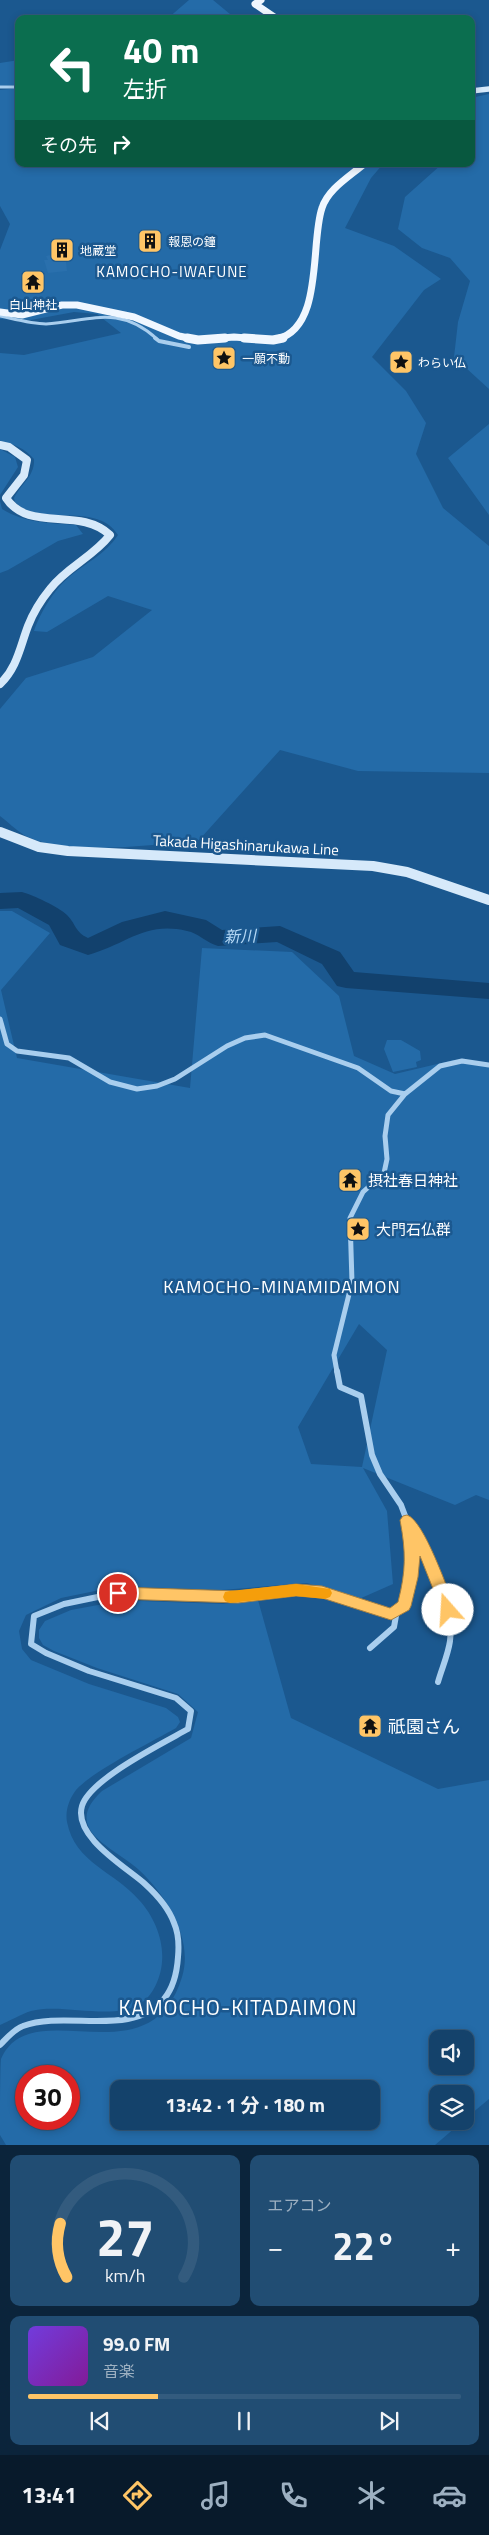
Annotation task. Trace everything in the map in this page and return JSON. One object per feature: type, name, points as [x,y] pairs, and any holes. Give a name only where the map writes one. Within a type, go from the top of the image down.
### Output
[{"type":"main road","points":[[256,1],[272,15]]},
{"type":"main road","points":[[475,91],[489,89]]},
{"type":"main road","points":[[0,312],[22,315],[62,305],[77,304],[134,317],[178,336],[198,340],[234,337],[273,340],[286,338],[307,312],[313,295],[322,207],[338,186],[360,167]]},
{"type":"main road","points":[[0,445],[9,447],[27,460],[24,474],[6,498],[13,508],[38,517],[96,523],[106,529],[110,535],[104,544],[60,576],[50,588],[29,625],[12,672],[0,684]]},
{"type":"main road","name":"Takada Higashinarukawa Line","points":[[3,835],[39,847],[68,851],[293,860],[373,866],[406,872],[489,900]]},
{"type":"street","points":[[0,88],[15,87]]},
{"type":"street","points":[[0,316],[44,324],[114,316],[147,330],[159,341],[190,347]]},
{"type":"street","points":[[0,1019],[7,1044],[20,1052],[68,1058],[116,1085],[138,1090],[157,1088],[173,1082],[211,1054],[240,1039],[253,1035],[266,1035],[358,1068],[391,1091],[405,1094]]},
{"type":"street","points":[[0,2045],[24,2026],[55,2020],[104,2021],[140,2016],[159,2006],[176,1982],[180,1948],[173,1920],[147,1885],[96,1845],[82,1825],[81,1806],[94,1786],[188,1729],[191,1711],[176,1698],[89,1671],[46,1653],[31,1644],[34,1616],[64,1604],[118,1593],[238,1597],[296,1590],[322,1592],[391,1614],[404,1606],[411,1577],[413,1553],[407,1520],[402,1506],[375,1463],[365,1428],[361,1396],[340,1387],[334,1355],[352,1282],[350,1218],[363,1192],[384,1173],[387,1159],[385,1136],[388,1115],[405,1094],[440,1066],[462,1061],[489,1065]]},
{"type":"street","points":[[407,1520],[421,1542],[436,1574],[446,1599],[451,1620],[450,1641],[438,1682]]},
{"type":"street","points":[[370,1648],[394,1627],[397,1610]]},
{"type":"shaded area","points":[[189,0],[213,0],[231,15],[172,15]]},
{"type":"shaded area","points":[[15,61],[15,85],[0,86],[0,63]]},
{"type":"shaded area","points":[[15,88],[15,167],[380,167],[371,178],[345,228],[394,246],[441,279],[424,290],[372,357],[406,391],[426,423],[416,454],[443,508],[489,546],[489,773],[358,771],[280,750],[199,840],[158,844],[110,848],[62,846],[41,842],[24,835],[0,816],[0,709],[26,678],[93,657],[152,610],[108,596],[47,632],[34,631],[44,609],[58,589],[68,578],[107,548],[118,535],[108,525],[96,519],[83,516],[39,514],[26,510],[15,502],[14,498],[32,470],[34,459],[19,447],[0,442],[0,353],[24,355],[121,333],[97,314],[74,312],[31,320],[0,319],[0,250],[10,224],[0,206],[0,90]]},
{"type":"shaded area","points":[[489,94],[489,389],[454,357],[458,322],[470,281],[450,258],[422,248],[398,229],[405,197],[439,167],[475,167],[475,97]]},
{"type":"shaded area","points":[[489,424],[489,515],[448,458]]},
{"type":"shaded area","points":[[0,449],[15,457],[18,467],[0,495]]},
{"type":"shaded area","points":[[0,501],[2,509],[11,514],[28,520],[76,525],[83,534],[58,541],[0,573]]},
{"type":"shaded area","points":[[0,911],[12,911],[50,933],[1,990],[17,1058],[190,1088],[202,948],[292,952],[339,996],[354,1056],[395,1074],[454,1060],[489,1066],[489,1500],[476,1495],[455,1505],[363,1468],[387,1511],[393,1584],[359,1599],[307,1583],[221,1590],[138,1587],[100,1590],[61,1598],[26,1615],[19,1631],[22,1649],[31,1660],[89,1684],[166,1708],[178,1717],[180,1722],[176,1728],[123,1757],[84,1782],[71,1797],[67,1814],[71,1836],[78,1847],[97,1866],[129,1890],[149,1913],[160,1937],[162,1954],[160,1974],[156,1986],[145,2001],[129,2009],[102,2012],[44,2009],[27,2012],[0,2025]],"holes":[[[359,1324],[387,1350],[362,1467],[311,1464],[298,1427]]]},
{"type":"shaded area","points":[[387,1040],[401,1040],[420,1051],[421,1060],[416,1062],[417,1067],[393,1072],[384,1049]]},
{"type":"shaded area","points":[[258,1600],[291,1718],[438,1789],[489,1780],[489,2099],[474,2112],[474,2085],[429,2085],[429,2130],[452,2130],[435,2145],[6,2145],[0,2135],[1,2059],[16,2040],[37,2032],[119,2031],[144,2025],[166,2008],[182,1977],[185,1963],[184,1948],[181,1933],[168,1905],[139,1870],[95,1836],[89,1827],[87,1817],[91,1805],[102,1791],[191,1738],[198,1712],[178,1694],[97,1668],[54,1651],[43,1645],[39,1638],[39,1630],[45,1621],[71,1610],[140,1601],[223,1604]]},
{"type":"building","points":[[65,252],[67,271],[48,273],[44,260],[48,260],[46,256]]},
{"type":"waterway","name":"新川","points":[[0,901],[22,900],[58,920],[69,939],[88,947],[131,927],[165,919],[197,925],[218,938],[280,934],[331,958],[346,980],[489,991]]},
{"type":"slow traffic","points":[[230,1597],[296,1590],[325,1593]]},
{"type":"place","name":"報恩の鐘","points":[[150,241]]},
{"type":"place","name":"地蔵堂","points":[[62,250]]},
{"type":"place","name":"白山神社","points":[[33,282]]},
{"type":"place","name":"一願不動","points":[[224,358]]},
{"type":"place","name":"わらい仏","points":[[401,362]]},
{"type":"place","name":"摂社春日神社","points":[[350,1180]]},
{"type":"place","name":"大門石仏群","points":[[358,1229]]},
{"type":"place","name":"祇園さん","points":[[370,1726]]},
{"type":"district","name":"KAMOCHO-IWAFUNE","points":[[172,271]]},
{"type":"district","name":"KAMOCHO-MINAMIDAIMON","points":[[282,1286]]},
{"type":"district","name":"KAMOCHO-KITADAIMON","points":[[238,2007]]},
{"type":"route","points":[[118,1593],[238,1597],[296,1590],[322,1592],[391,1614],[404,1606],[411,1577],[413,1553],[407,1520],[421,1542],[446,1599],[448,1610]]}]
